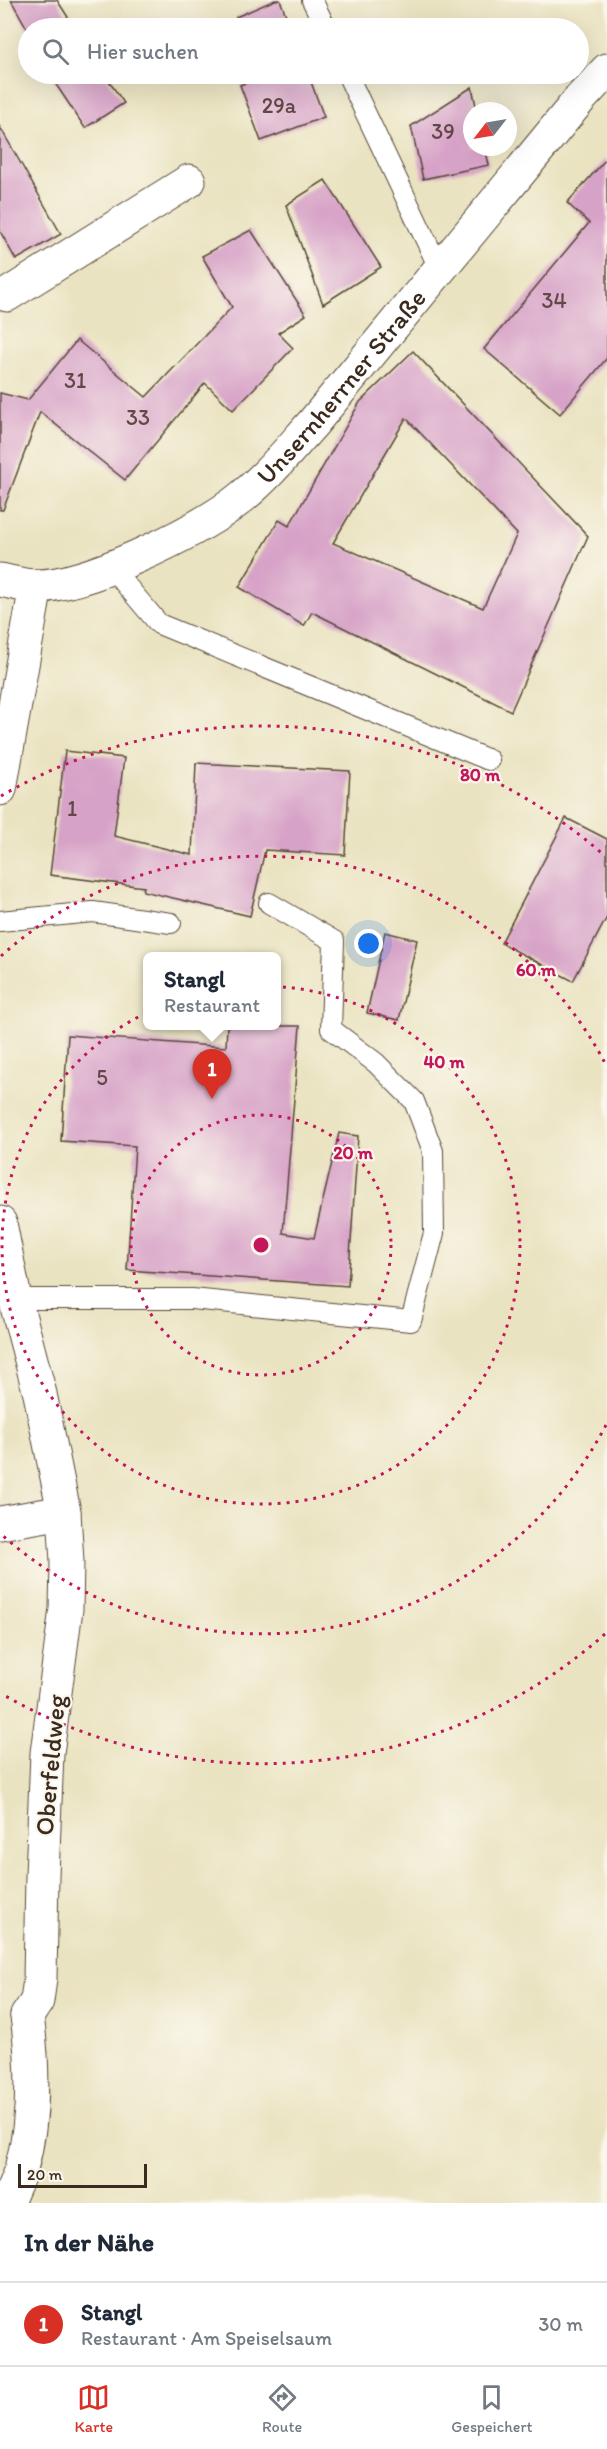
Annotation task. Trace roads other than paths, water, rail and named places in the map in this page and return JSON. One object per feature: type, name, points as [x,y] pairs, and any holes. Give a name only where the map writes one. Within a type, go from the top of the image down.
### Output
[{"type":"street","name":"Unsernherrner Straße","points":[[0,580],[36,586],[79,578],[189,533],[234,503],[271,469],[313,423],[580,99],[607,70]]},
{"type":"street","points":[[2,294],[189,181]]},
{"type":"street","points":[[0,789],[36,586]]},
{"type":"street","name":"Oberfeldweg","points":[[0,1222],[15,1299],[40,1394],[64,1512],[67,1562],[66,1609],[47,1753],[40,1979],[37,2001],[14,2022]]},
{"type":"street","points":[[0,1522],[64,1512]]},
{"type":"street","points":[[7,2203],[21,2169],[32,2111],[32,2050],[14,2022]]},
{"type":"lane","points":[[312,0],[321,18]]},
{"type":"lane","points":[[352,84],[440,270]]},
{"type":"lane","points":[[110,566],[159,624],[489,760]]},
{"type":"lane","points":[[15,1299],[192,1299],[411,1321],[434,1233],[433,1151],[414,1101],[376,1063],[330,1029],[334,941],[269,903]]},
{"type":"lane","points":[[0,921],[93,912],[171,923]]},
{"type":"place","name":"Stangl","points":[[212,1099]]}]
